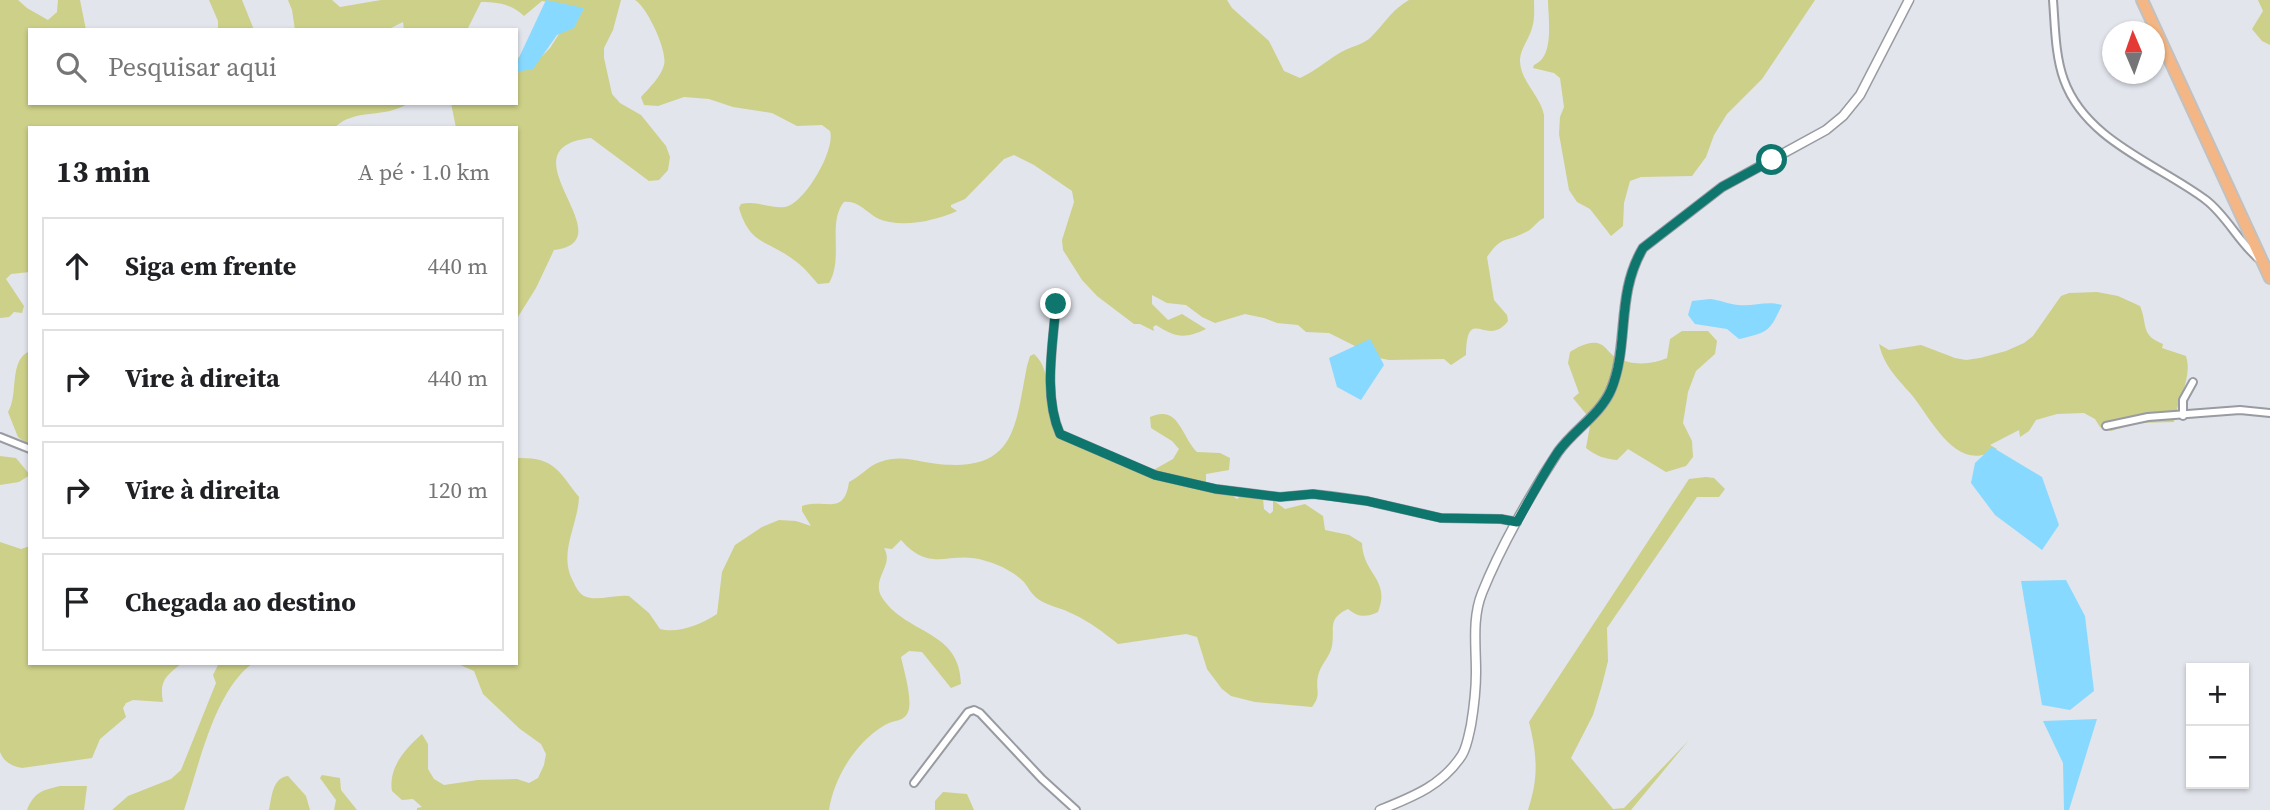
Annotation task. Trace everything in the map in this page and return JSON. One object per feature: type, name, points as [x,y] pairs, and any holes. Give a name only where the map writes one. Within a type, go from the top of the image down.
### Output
[{"type":"highway","points":[[2142,0],[2270,278]]},
{"type":"street","points":[[1380,810],[1434,786],[1449,773],[1464,752],[1475,701],[1477,607],[1517,522],[1559,452],[1596,411],[1611,388],[1616,373],[1626,287],[1635,261],[1643,248],[1722,187],[1826,130],[1843,116],[1860,95],[1909,0]]},
{"type":"street","points":[[2053,0],[2063,78],[2076,103],[2092,123],[2134,155],[2206,200],[2247,250],[2263,263]]},
{"type":"street","points":[[1056,304],[1051,394],[1054,418],[1060,434],[1155,475],[1216,489],[1280,497],[1313,494],[1367,501],[1441,518],[1501,519],[1517,522]]},
{"type":"street","points":[[2183,416],[2183,400],[2193,382]]},
{"type":"street","points":[[2106,426],[2148,417],[2240,410],[2270,413]]},
{"type":"street","points":[[0,437],[28,448]]},
{"type":"street","points":[[915,783],[968,712],[974,710],[1076,810]]},
{"type":"green space","points":[[0,0],[18,0],[48,20],[57,12],[58,0],[80,0],[86,28],[28,28],[28,105],[405,105],[389,111],[360,115],[337,126],[28,126],[28,272],[11,274],[6,279],[24,306],[22,313],[14,312],[9,317],[0,318]]},
{"type":"green space","points":[[209,0],[242,0],[253,28],[218,28],[218,21]]},
{"type":"green space","points":[[288,0],[332,0],[340,7],[381,0],[621,0],[613,30],[604,48],[612,94],[620,103],[641,115],[666,146],[670,157],[668,170],[659,180],[649,181],[591,138],[566,145],[557,158],[558,175],[578,230],[573,243],[554,250],[536,288],[518,317],[518,126],[456,126],[451,105],[518,105],[518,57],[541,57],[550,48],[564,26],[564,5],[542,1],[524,16],[504,4],[481,2],[468,28],[404,28],[403,22],[391,28],[295,28]]},
{"type":"green space","points":[[635,0],[1227,0],[1232,8],[1269,41],[1284,71],[1300,78],[1369,39],[1409,0],[1534,0],[1533,25],[1520,59],[1526,81],[1544,115],[1544,218],[1528,231],[1500,242],[1487,257],[1494,300],[1507,315],[1508,321],[1493,331],[1474,329],[1470,332],[1466,355],[1451,365],[1444,359],[1379,358],[1329,333],[1306,332],[1298,325],[1277,323],[1245,314],[1215,323],[1186,305],[1167,303],[1152,295],[1152,304],[1168,320],[1182,314],[1206,329],[1181,336],[1156,325],[1153,327],[1154,331],[1134,324],[1097,296],[1082,280],[1063,250],[1062,240],[1074,202],[1072,191],[1014,155],[1004,159],[965,199],[951,205],[957,211],[938,218],[896,223],[877,218],[854,203],[844,202],[837,220],[833,273],[829,283],[818,284],[797,262],[754,235],[743,220],[739,208],[741,204],[747,203],[779,207],[793,204],[817,175],[831,140],[830,131],[822,125],[797,126],[772,113],[733,107],[709,99],[684,97],[658,106],[644,105],[641,97],[660,74],[664,58],[655,30],[645,11]]},
{"type":"green space","points":[[1548,0],[1815,0],[1762,79],[1727,114],[1714,135],[1706,157],[1692,176],[1641,177],[1630,181],[1624,203],[1623,226],[1611,236],[1590,209],[1577,202],[1569,190],[1559,134],[1560,117],[1564,107],[1560,78],[1554,73],[1533,68],[1541,61],[1548,46]]},
{"type":"green space","points":[[2258,0],[2270,0],[2270,45],[2262,41],[2252,29],[2263,11]]},
{"type":"green space","points":[[2097,292],[2118,296],[2140,306],[2151,337],[2163,344],[2162,348],[2186,356],[2188,372],[2174,422],[2138,423],[2111,431],[2100,427],[2095,419],[2084,413],[2057,414],[2036,420],[2029,431],[2020,437],[2019,430],[1990,445],[1997,449],[1982,455],[1969,455],[1946,441],[1892,371],[1879,344],[1889,350],[1921,345],[1955,358],[1980,358],[2024,343],[2033,336],[2061,296]]},
{"type":"green space","points":[[1682,331],[1708,331],[1717,341],[1715,354],[1696,371],[1688,392],[1683,423],[1692,441],[1693,457],[1686,466],[1666,472],[1628,449],[1617,460],[1601,457],[1586,448],[1591,420],[1573,398],[1579,393],[1568,363],[1570,352],[1585,344],[1598,343],[1626,362],[1654,362],[1667,358],[1670,339]]},
{"type":"green space","points":[[28,352],[28,444],[18,437],[8,412],[13,397],[16,370],[23,356]]},
{"type":"green space","points":[[1034,354],[1044,370],[1056,426],[1085,450],[1100,448],[1148,473],[1173,459],[1179,449],[1172,441],[1151,428],[1150,417],[1167,415],[1178,424],[1197,452],[1220,453],[1230,458],[1229,470],[1206,474],[1206,485],[1227,492],[1237,499],[1243,493],[1263,498],[1264,509],[1270,514],[1273,511],[1273,500],[1285,509],[1305,504],[1323,516],[1325,530],[1349,535],[1362,543],[1367,563],[1381,592],[1378,612],[1362,616],[1348,609],[1337,616],[1333,624],[1331,650],[1319,672],[1318,695],[1312,707],[1255,702],[1231,696],[1207,669],[1197,637],[1186,634],[1118,644],[1085,620],[1038,599],[1020,578],[1002,567],[973,558],[932,559],[912,550],[901,540],[892,549],[884,548],[887,561],[880,579],[879,592],[893,611],[931,635],[952,653],[958,666],[961,684],[951,688],[922,652],[909,651],[901,657],[909,693],[908,712],[904,718],[888,723],[874,732],[856,751],[841,773],[829,810],[417,810],[422,807],[413,799],[402,800],[392,791],[395,767],[422,734],[428,744],[428,769],[434,779],[444,785],[478,780],[517,779],[529,783],[538,778],[544,765],[546,754],[541,744],[520,729],[483,694],[474,671],[460,665],[518,665],[518,458],[539,460],[554,467],[579,497],[567,561],[569,572],[581,594],[589,598],[629,596],[649,613],[660,629],[682,629],[717,614],[722,572],[735,545],[762,527],[779,520],[796,521],[811,526],[802,506],[838,503],[843,499],[849,482],[880,462],[903,459],[964,465],[983,461],[997,453],[1014,426],[1030,356]]},
{"type":"green space","points":[[0,456],[16,458],[28,476],[19,482],[0,485]]},
{"type":"green space","points":[[1714,478],[1725,489],[1719,497],[1697,497],[1607,628],[1608,661],[1602,685],[1593,715],[1571,758],[1613,809],[1624,808],[1689,740],[1631,810],[1528,810],[1536,766],[1529,722],[1689,479]]},
{"type":"green space","points":[[0,542],[21,549],[28,547],[28,665],[180,665],[163,683],[163,702],[133,700],[126,703],[123,708],[126,717],[100,739],[92,758],[22,768],[8,763],[0,752]]},
{"type":"green space","points":[[218,665],[251,665],[239,676],[218,710],[184,810],[112,810],[128,796],[171,779],[181,770],[216,683],[213,675]]},
{"type":"green space","points":[[322,775],[340,778],[341,790],[357,810],[334,810],[336,800],[320,778]]},
{"type":"green space","points":[[288,776],[306,796],[310,810],[269,810],[276,784]]},
{"type":"green space","points":[[60,786],[87,786],[84,810],[27,810],[40,793]]},
{"type":"green space","points":[[943,792],[967,794],[974,810],[935,810],[935,801]]},
{"type":"water","points":[[546,0],[584,8],[574,28],[557,35],[533,69],[518,72],[518,60]]},
{"type":"water","points":[[1710,299],[1738,305],[1782,305],[1767,330],[1739,339],[1727,329],[1695,324],[1688,315],[1692,301]]},
{"type":"water","points":[[1370,339],[1384,365],[1361,400],[1337,387],[1329,358]]},
{"type":"water","points":[[1992,447],[2042,477],[2059,525],[2042,550],[1995,515],[1971,483],[1975,463]]},
{"type":"water","points":[[2066,580],[2085,616],[2094,691],[2070,710],[2042,705],[2021,581]]},
{"type":"water","points":[[2097,719],[2069,810],[2064,810],[2063,763],[2043,721]]},
{"type":"route","points":[[1056,304],[1051,394],[1054,418],[1060,434],[1155,475],[1216,489],[1280,497],[1313,494],[1367,501],[1441,518],[1486,518],[1517,522],[1559,452],[1607,397],[1616,373],[1626,287],[1635,261],[1643,248],[1722,187],[1772,160]]}]
